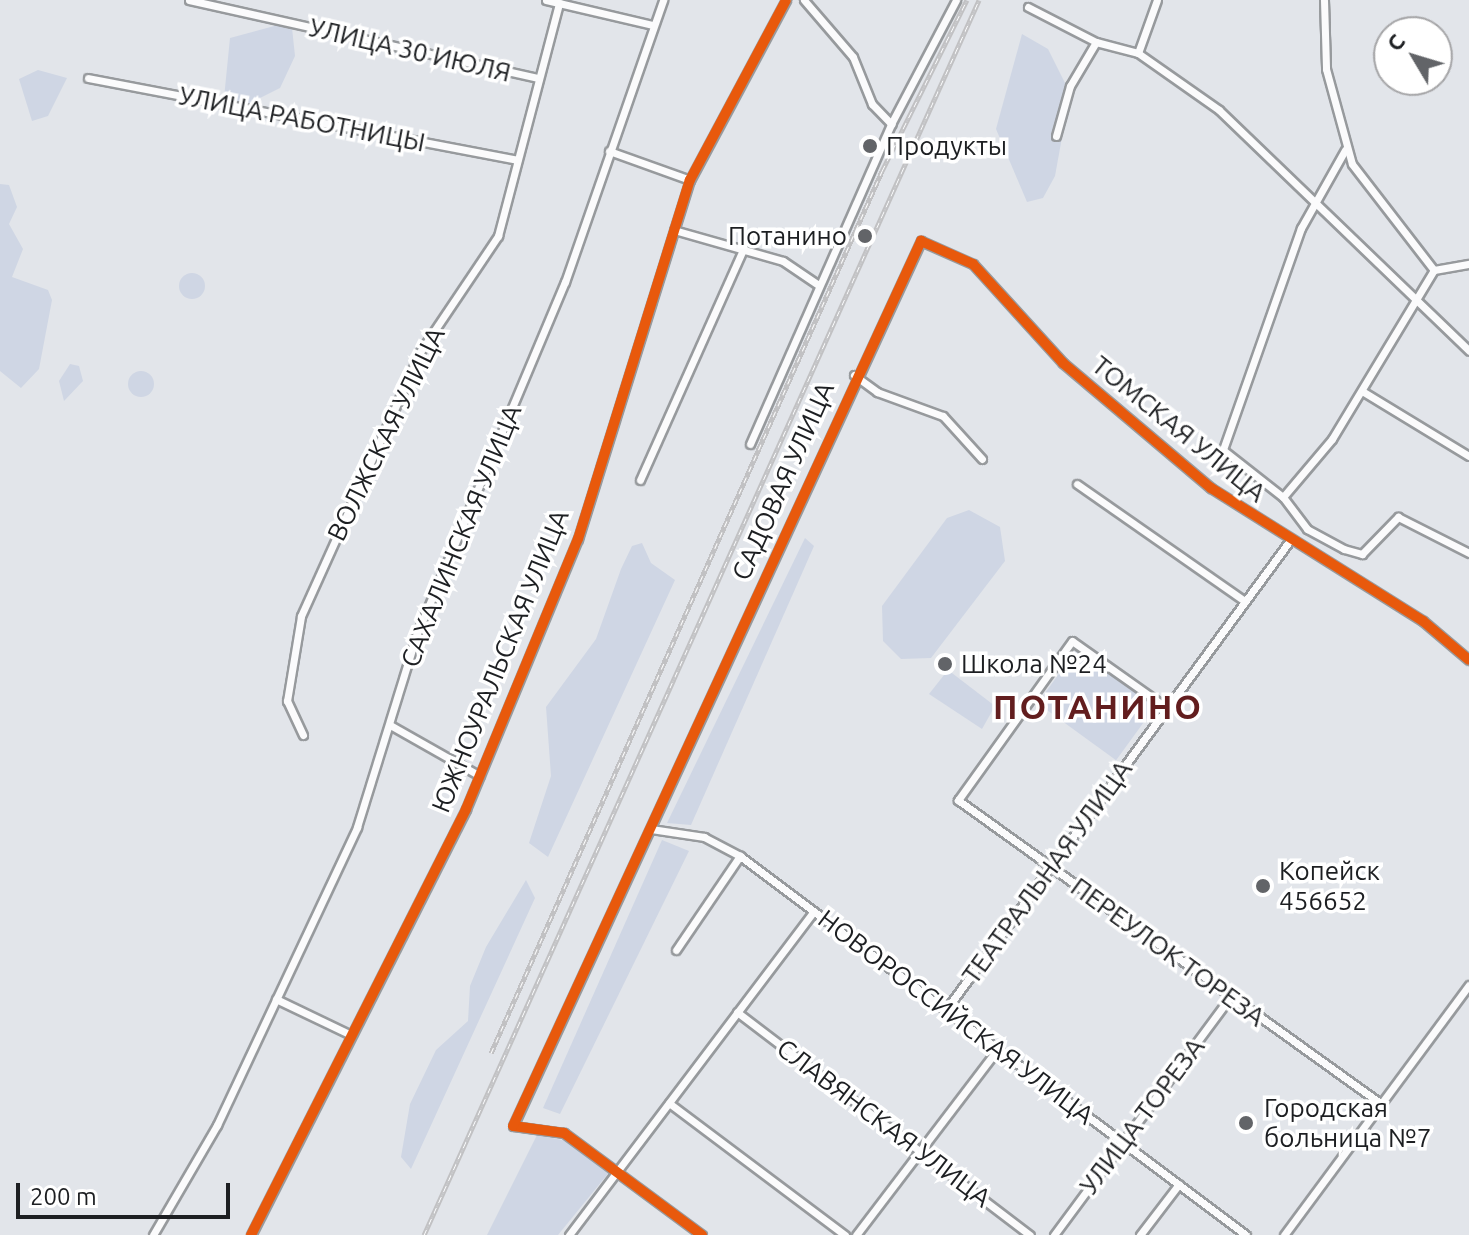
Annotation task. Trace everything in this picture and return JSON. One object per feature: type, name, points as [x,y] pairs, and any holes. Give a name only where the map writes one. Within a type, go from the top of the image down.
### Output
[{"type":"street","name":"УЛИЦА 30 ИЮЛЯ","points":[[189,0],[537,78]]},
{"type":"street","points":[[546,0],[653,25]]},
{"type":"street","name":"САХАЛИНСКАЯ УЛИЦА","points":[[153,1235],[217,1125],[357,827],[416,636],[565,282],[663,0]]},
{"type":"street","name":"ЮЖНОУРАЛЬСКАЯ УЛИЦА","points":[[251,1235],[480,776],[578,539],[690,180],[786,0]]},
{"type":"street","points":[[804,0],[853,57],[872,104],[891,124]]},
{"type":"street","points":[[750,444],[817,284],[891,124],[956,0]]},
{"type":"street","points":[[1138,53],[1157,0]]},
{"type":"street","points":[[1324,0],[1326,69],[1345,150],[1434,270]]},
{"type":"street","name":"ВОЛЖСКАЯ УЛИЦА","points":[[303,735],[287,701],[301,616],[420,352],[498,236],[559,3]]},
{"type":"street","points":[[1028,7],[1096,42],[1138,53],[1219,110],[1316,197],[1469,351]]},
{"type":"street","points":[[1056,136],[1070,86],[1096,42]]},
{"type":"street","name":"УЛИЦА РАБОТНИЦЫ","points":[[88,78],[517,160]]},
{"type":"street","points":[[1345,150],[1316,197],[1223,450],[1283,497],[1307,529],[1357,554],[1398,517],[1469,553]]},
{"type":"street","points":[[609,151],[690,180]]},
{"type":"street","points":[[674,230],[744,248],[817,284]]},
{"type":"street","name":"САДОВАЯ УЛИЦА","points":[[618,1170],[564,1133],[513,1126],[651,829],[854,375],[921,241],[959,253],[997,294]]},
{"type":"street","points":[[640,480],[744,248]]},
{"type":"street","points":[[1283,497],[1362,391],[1434,270],[1469,264]]},
{"type":"street","name":"ТОМСКАЯ УЛИЦА","points":[[997,294],[1152,441],[1291,539],[1423,621],[1469,660]]},
{"type":"street","points":[[854,375],[877,392],[943,416],[982,459]]},
{"type":"street","points":[[1362,391],[1469,456]]},
{"type":"street","points":[[1077,484],[1245,601]]},
{"type":"street","name":"ТЕАТРАЛЬНАЯ УЛИЦА","points":[[945,1011],[1291,539]]},
{"type":"street","name":"ПЕРЕУЛОК ТОРЕЗА","points":[[1167,708],[1072,641],[958,800],[1380,1103]]},
{"type":"street","points":[[390,725],[480,776]]},
{"type":"street","name":"НОВОРОССИЙСКАЯ УЛИЦА","points":[[651,829],[704,837],[740,856],[1246,1235]]},
{"type":"street","points":[[676,950],[740,856]]},
{"type":"street","points":[[569,1235],[814,911]]},
{"type":"street","points":[[1284,1235],[1469,985]]},
{"type":"street","name":"УЛИЦА ТОРЕЗА","points":[[1054,1235],[1230,997]]},
{"type":"street","points":[[276,999],[351,1035]]},
{"type":"street","name":"СЛАВЯНСКАЯ УЛИЦА","points":[[737,1012],[1030,1235]]},
{"type":"street","points":[[856,1235],[997,1050]]},
{"type":"street","points":[[669,1103],[845,1235]]},
{"type":"street","points":[[618,1170],[702,1235]]},
{"type":"street","points":[[1140,1235],[1179,1184]]},
{"type":"shaded area","points":[[278,25],[292,28],[295,56],[280,88],[248,104],[224,98],[230,38]]},
{"type":"shaded area","points":[[1022,34],[1048,49],[1070,93],[1055,176],[1043,198],[1027,202],[996,129]]},
{"type":"shaded area","points":[[38,70],[67,78],[48,116],[32,121],[19,79]]},
{"type":"shaded area","points":[[0,184],[9,185],[17,207],[9,224],[23,249],[12,277],[48,290],[52,300],[39,369],[21,388],[0,371]]},
{"type":"shaded area","points":[[192,273],[201,277],[205,286],[201,295],[192,299],[183,295],[179,286],[183,277]]},
{"type":"shaded area","points":[[70,364],[79,366],[83,381],[64,401],[59,381]]},
{"type":"shaded area","points":[[141,371],[150,375],[154,384],[150,393],[141,397],[132,393],[128,384],[132,375]]},
{"type":"shaded area","points":[[969,510],[1000,527],[1005,561],[931,658],[901,659],[883,641],[882,606],[947,518]]},
{"type":"shaded area","points":[[805,538],[814,546],[691,825],[667,823]]},
{"type":"shaded area","points":[[642,543],[651,563],[675,580],[548,857],[529,843],[551,776],[546,707],[596,639],[632,546]]},
{"type":"shaded area","points":[[1077,649],[1155,706],[1116,760],[1038,703]]},
{"type":"shaded area","points":[[948,670],[995,706],[982,729],[929,694]]},
{"type":"shaded area","points":[[662,840],[689,851],[560,1114],[543,1108]]},
{"type":"shaded area","points":[[526,880],[535,898],[411,1169],[401,1157],[410,1104],[436,1050],[468,1021],[470,986],[486,947]]},
{"type":"shaded area","points":[[537,1135],[572,1142],[611,1170],[558,1235],[487,1235]]},
{"type":"railway","points":[[491,1053],[882,171],[967,0]]},
{"type":"railway","points":[[424,1235],[979,0]]},
{"type":"cycle path","points":[[251,1235],[466,809],[578,539],[690,180],[786,0]]},
{"type":"cycle path","points":[[702,1235],[564,1133],[513,1126],[921,241],[973,264],[1063,363],[1211,488],[1423,621],[1469,660]]},
{"type":"place","name":"Продукты","points":[[870,146]]},
{"type":"place","name":"Потанино","points":[[865,236]]},
{"type":"place","name":"Школа №24","points":[[945,664]]},
{"type":"place","name":"Копейск 456652","points":[[1263,886]]},
{"type":"place","name":"Городская больница №7","points":[[1246,1123]]},
{"type":"district","name":"ПОТАНИНО","points":[[1098,707]]}]
